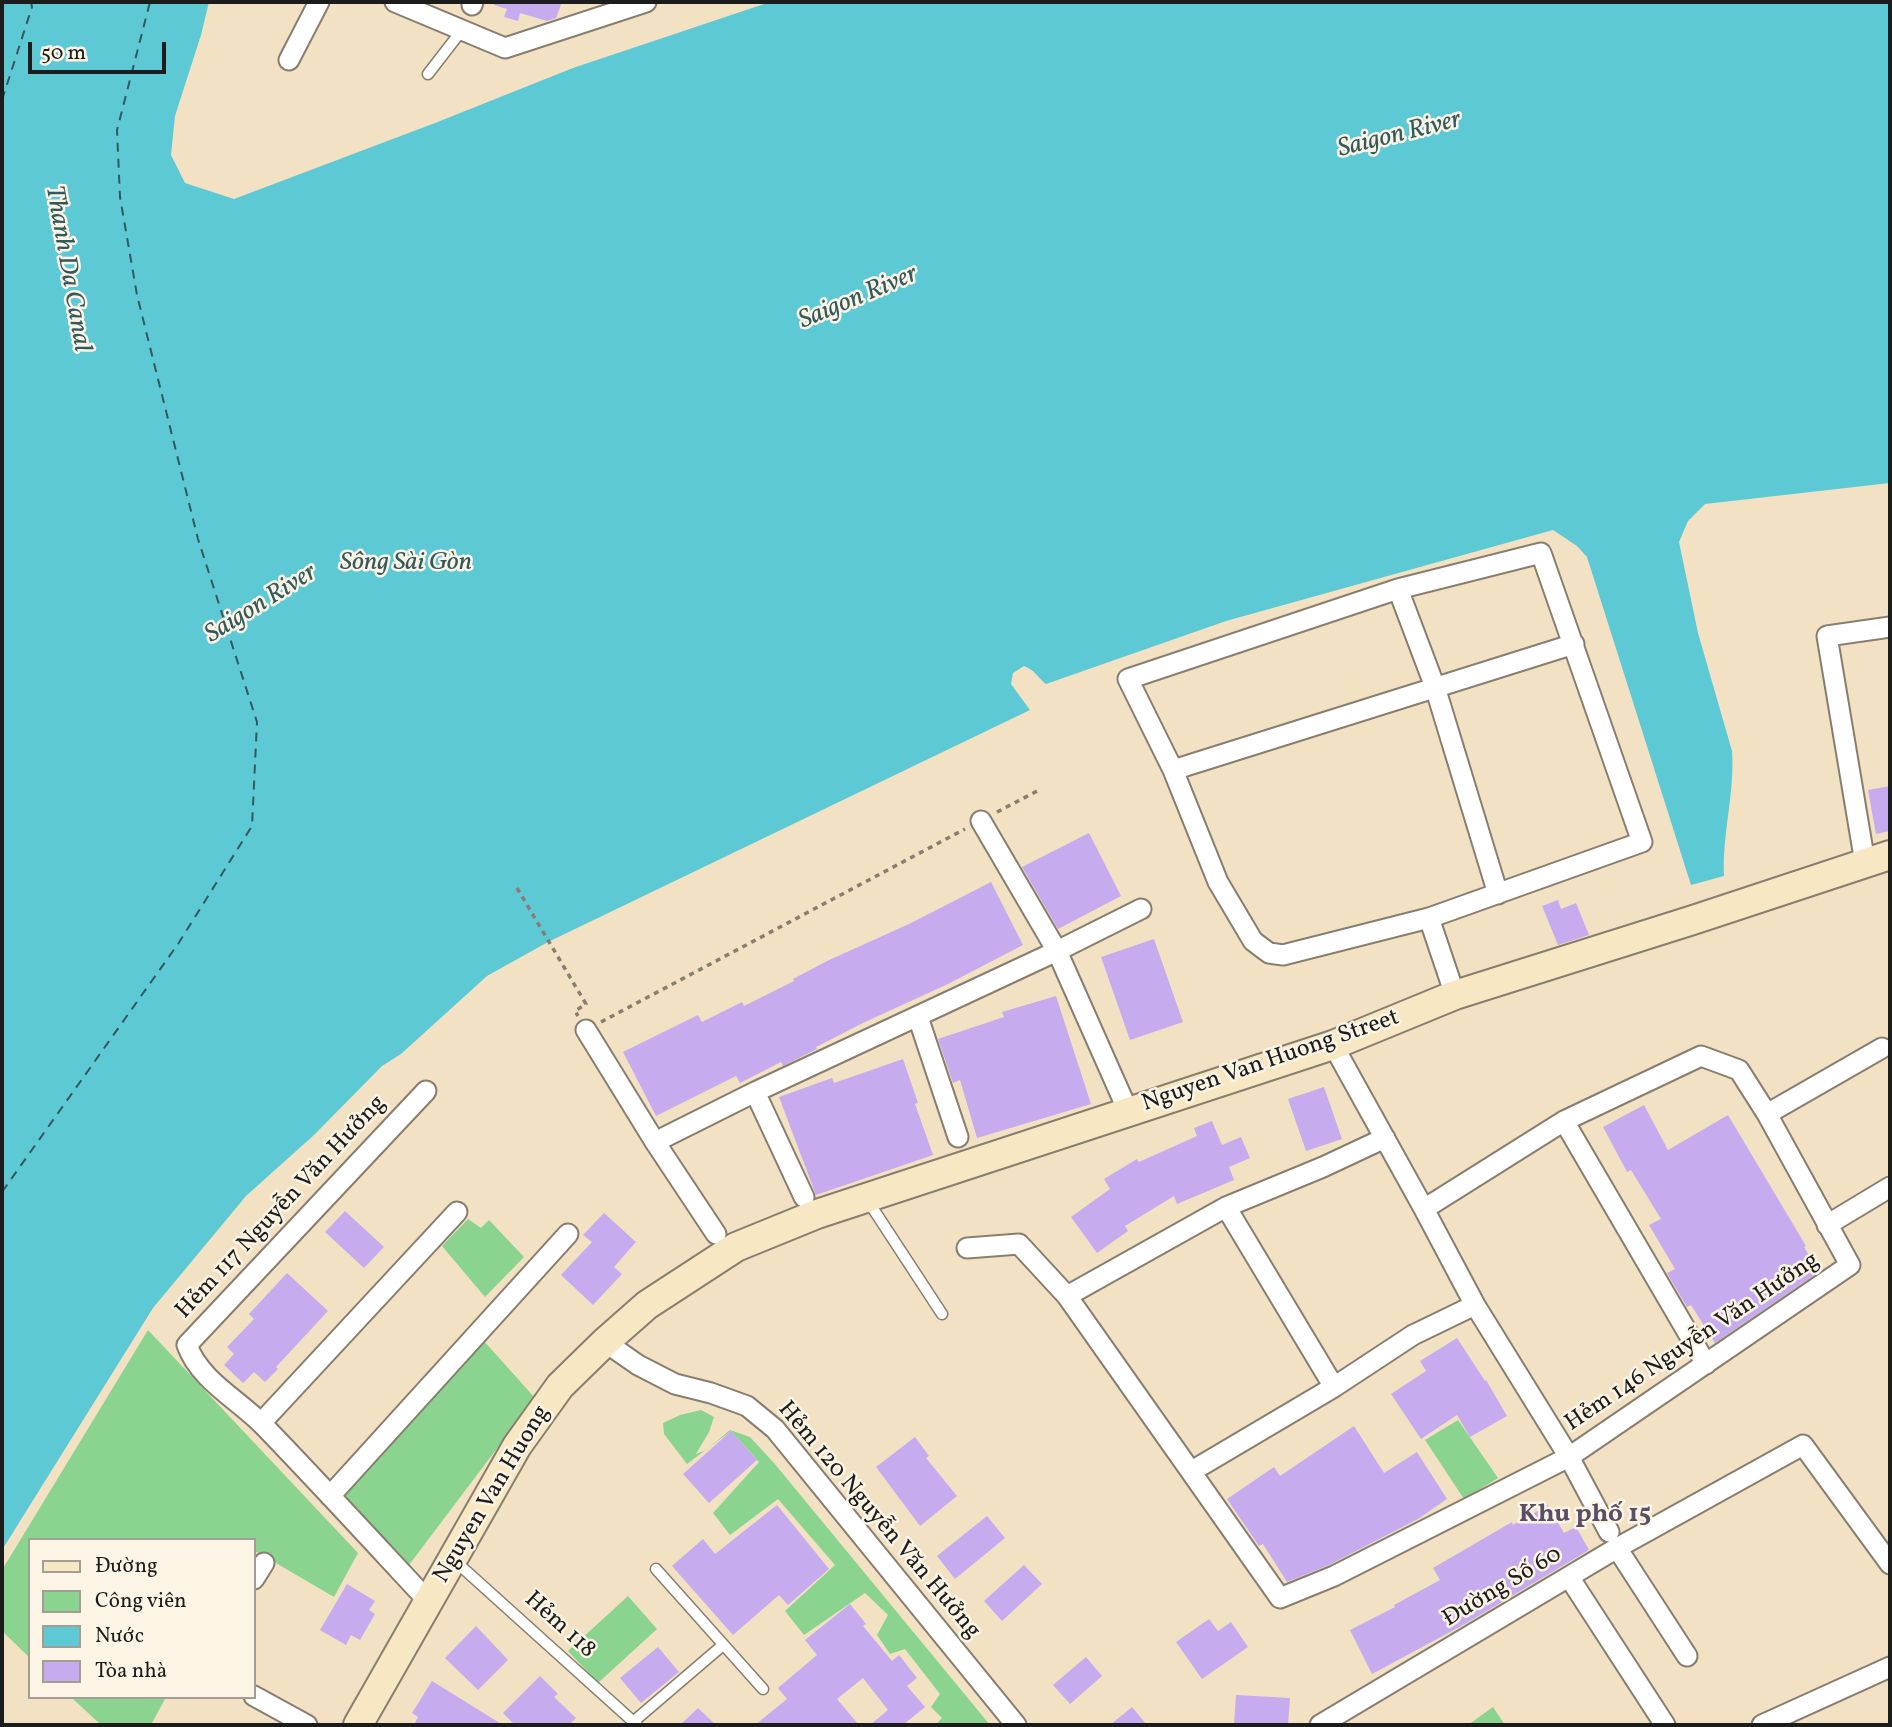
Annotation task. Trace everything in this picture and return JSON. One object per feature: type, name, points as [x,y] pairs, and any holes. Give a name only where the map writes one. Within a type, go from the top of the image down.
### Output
[{"type":"main road","name":"Nguyen Van Huong Street","points":[[725,1241],[817,1214],[1333,1045],[1455,995],[1878,859]]},
{"type":"main road","name":"Nguyen Van Huong","points":[[358,1725],[517,1446],[560,1386],[647,1305],[725,1241]]},
{"type":"street","points":[[289,60],[319,2]]},
{"type":"street","points":[[395,2],[505,48],[615,6],[646,2]]},
{"type":"street","points":[[1541,553],[1574,643],[1642,842],[1429,918],[1283,955],[1269,953],[1253,941],[1218,882],[1173,770],[1128,679],[1398,589],[1541,553]]},
{"type":"street","points":[[1398,589],[1435,688],[1498,894]]},
{"type":"street","points":[[1878,859],[1827,636],[1890,626]]},
{"type":"street","points":[[1173,770],[1574,643]]},
{"type":"street","points":[[981,821],[1057,951],[1128,1111]]},
{"type":"street","points":[[655,1142],[755,1091],[918,1017],[1141,909]]},
{"type":"street","points":[[1429,918],[1455,995]]},
{"type":"street","points":[[918,1017],[958,1137]]},
{"type":"street","points":[[586,1030],[655,1142],[725,1241]]},
{"type":"street","name":"Hẻm 146 Nguyễn Văn Hưởng","points":[[1333,1045],[1475,1305],[1569,1457],[1613,1540],[1687,1656]]},
{"type":"street","points":[[1767,1114],[1882,1048]]},
{"type":"street","name":"Hẻm 146 Nguyễn Văn Hưởng","points":[[967,1248],[1019,1244],[1067,1296],[1280,1598],[1334,1576],[1569,1457],[1850,1265],[1767,1114],[1739,1070],[1701,1056],[1564,1121],[1424,1209]]},
{"type":"street","name":"Hẻm 117 Nguyễn Văn Hưởng","points":[[426,1091],[187,1345],[192,1359],[202,1372],[261,1423],[429,1602]]},
{"type":"street","points":[[755,1091],[804,1197]]},
{"type":"street","points":[[1564,1121],[1706,1364]]},
{"type":"street","points":[[1067,1296],[1226,1207],[1385,1138]]},
{"type":"street","points":[[1827,1225],[1890,1187]]},
{"type":"street","points":[[1226,1207],[1334,1387]]},
{"type":"street","points":[[261,1423],[457,1212]]},
{"type":"street","points":[[330,1496],[568,1234]]},
{"type":"street","points":[[1192,1471],[1334,1387],[1413,1335],[1475,1305]]},
{"type":"street","name":"Hẻm 120 Nguyễn Văn Hưởng","points":[[606,1342],[638,1365],[675,1384],[747,1406],[775,1429],[1016,1725]]},
{"type":"street","name":"Đường Số 60","points":[[1320,1725],[1569,1577],[1613,1540],[1803,1445],[1890,1564]]},
{"type":"street","points":[[1569,1577],[1665,1725]]},
{"type":"street","points":[[1762,1725],[1890,1667]]},
{"type":"street","points":[[256,1697],[307,1725]]},
{"type":"lane","points":[[428,75],[462,30]]},
{"type":"lane","points":[[866,1198],[942,1314]]},
{"type":"lane","name":"Hẻm 118","points":[[452,1558],[635,1724]]},
{"type":"lane","points":[[656,1569],[763,1689]]},
{"type":"lane","points":[[635,1724],[723,1645]]},
{"type":"path","points":[[586,1030],[1041,789]]},
{"type":"path","points":[[517,888],[586,1004]]},
{"type":"green space","points":[[468,1219],[481,1228],[489,1220],[524,1257],[485,1297],[442,1246]]},
{"type":"green space","points":[[148,1330],[358,1553],[334,1597],[256,1552],[256,1538],[28,1538],[28,1656],[2,1631],[2,1570]]},
{"type":"green space","points":[[483,1340],[535,1398],[409,1565],[344,1494]]},
{"type":"green space","points":[[701,1410],[714,1417],[696,1454],[705,1450],[687,1464],[664,1434],[663,1423]]},
{"type":"green space","points":[[1458,1420],[1498,1478],[1464,1499],[1425,1440]]},
{"type":"green space","points":[[730,1430],[750,1437],[990,1725],[935,1725],[942,1718],[931,1707],[940,1694],[905,1649],[890,1654],[877,1635],[888,1615],[865,1593],[804,1635],[785,1611],[835,1565],[778,1499],[730,1535],[713,1513],[759,1462],[731,1431],[709,1447]]},
{"type":"green space","points":[[628,1596],[657,1629],[598,1683],[568,1651]]},
{"type":"green space","points":[[73,1699],[165,1699],[151,1725],[101,1725]]},
{"type":"green space","points":[[1493,1707],[1505,1725],[1468,1725]]},
{"type":"water","name":"Sông Sài Gòn","points":[[2,2],[209,2],[175,116],[171,155],[185,183],[234,199],[573,68],[770,2],[1890,2],[1890,483],[1705,504],[1688,521],[1679,542],[1698,633],[1732,751],[1724,876],[1691,885],[1587,557],[1577,546],[1553,530],[1226,621],[1046,684],[1024,666],[1013,673],[1011,684],[1030,710],[548,942],[487,976],[401,1054],[382,1066],[314,1135],[246,1196],[153,1308],[2,1550]]},
{"type":"building","points":[[495,2],[562,2],[556,18],[547,21],[520,13],[518,21],[504,17],[507,9],[494,5]]},
{"type":"building","points":[[1890,786],[1890,831],[1876,834],[1868,790]]},
{"type":"building","points":[[1089,833],[1121,896],[1058,929],[1022,867]]},
{"type":"building","points":[[991,882],[1023,945],[948,984],[865,1022],[783,1066],[781,1062],[740,1083],[736,1076],[656,1116],[623,1052],[698,1015],[702,1022],[742,1002],[744,1006],[827,961],[909,924]]},
{"type":"building","points":[[1558,900],[1561,909],[1576,903],[1589,935],[1558,945],[1542,906]]},
{"type":"building","points":[[1154,939],[1183,1022],[1130,1040],[1101,957]]},
{"type":"building","points":[[1056,996],[1091,1104],[977,1138],[960,1080],[953,1083],[938,1039],[1004,1017],[1002,1012]]},
{"type":"building","points":[[903,1059],[933,1155],[816,1195],[779,1097],[832,1078],[834,1083]]},
{"type":"building","points":[[1324,1087],[1342,1139],[1306,1151],[1288,1099]]},
{"type":"building","points":[[1644,1105],[1668,1150],[1728,1115],[1819,1272],[1715,1343],[1691,1305],[1687,1307],[1667,1273],[1675,1269],[1649,1225],[1661,1219],[1631,1170],[1627,1172],[1603,1127]]},
{"type":"building","points":[[1212,1121],[1222,1145],[1241,1137],[1250,1158],[1229,1167],[1234,1180],[1177,1204],[1174,1196],[1125,1226],[1128,1231],[1097,1253],[1071,1217],[1110,1189],[1104,1179],[1137,1159],[1139,1162],[1197,1136],[1194,1128]]},
{"type":"building","points":[[345,1211],[384,1247],[364,1268],[325,1232]]},
{"type":"building","points":[[604,1213],[636,1242],[614,1267],[622,1274],[593,1305],[561,1275],[592,1242],[583,1235]]},
{"type":"building","points":[[287,1273],[328,1311],[265,1382],[254,1372],[243,1383],[224,1365],[234,1354],[227,1347],[254,1319],[249,1314]]},
{"type":"building","points":[[1457,1338],[1507,1416],[1470,1437],[1457,1415],[1421,1439],[1391,1394],[1426,1371],[1420,1361]]},
{"type":"building","points":[[1354,1426],[1384,1473],[1417,1452],[1447,1499],[1418,1519],[1329,1565],[1287,1582],[1263,1544],[1259,1546],[1227,1499],[1274,1467],[1280,1476]]},
{"type":"building","points":[[731,1431],[757,1460],[709,1503],[683,1474]]},
{"type":"building","points":[[915,1437],[929,1456],[926,1458],[957,1496],[920,1526],[876,1467]]},
{"type":"building","points":[[777,1505],[829,1569],[788,1605],[779,1595],[733,1635],[672,1566],[703,1539],[715,1554]]},
{"type":"building","points":[[1548,1505],[1564,1533],[1576,1527],[1589,1550],[1465,1624],[1372,1674],[1350,1630],[1440,1580],[1433,1568],[1512,1522],[1513,1525]]},
{"type":"building","points":[[987,1516],[1005,1538],[955,1579],[937,1556]]},
{"type":"building","points":[[1024,1565],[1042,1584],[1002,1621],[984,1601]]},
{"type":"building","points":[[347,1584],[375,1601],[369,1610],[375,1614],[360,1640],[351,1635],[346,1645],[320,1630]]},
{"type":"building","points":[[850,1604],[866,1624],[863,1626],[892,1661],[899,1655],[917,1678],[907,1686],[925,1707],[903,1725],[870,1725],[888,1710],[863,1678],[837,1699],[859,1725],[755,1725],[787,1699],[778,1688],[817,1655],[805,1640]]},
{"type":"building","points":[[1209,1619],[1218,1631],[1231,1622],[1248,1647],[1202,1679],[1176,1642]]},
{"type":"building","points":[[476,1626],[508,1660],[478,1690],[445,1658]]},
{"type":"building","points":[[658,1647],[679,1672],[641,1703],[620,1678]]},
{"type":"building","points":[[1086,1657],[1102,1676],[1070,1704],[1053,1685]]},
{"type":"building","points":[[540,1676],[558,1694],[554,1697],[576,1718],[569,1725],[515,1725],[503,1713]]},
{"type":"building","points":[[432,1681],[503,1725],[414,1725],[418,1717],[412,1713]]},
{"type":"building","points":[[1236,1695],[1290,1698],[1288,1725],[1234,1725]]},
{"type":"building","points":[[1132,1707],[1147,1725],[1110,1725]]},
{"type":"building","points":[[698,1708],[716,1725],[680,1725]]},
{"type":"ferry route","points":[[2,100],[32,7],[31,2]]},
{"type":"ferry route","points":[[2,1192],[178,944],[252,826],[257,722],[198,539],[137,295],[120,197],[117,130],[150,2]]},
{"type":"district","name":"Khu phố 15","points":[[1585,1516]]},
{"type":"water label","name":"Saigon River","points":[[1400,136]]},
{"type":"water label","name":"Thanh Da Canal","points":[[66,269]]},
{"type":"water label","name":"Saigon River","points":[[859,299]]},
{"type":"water label","name":"Saigon River","points":[[262,605]]}]
